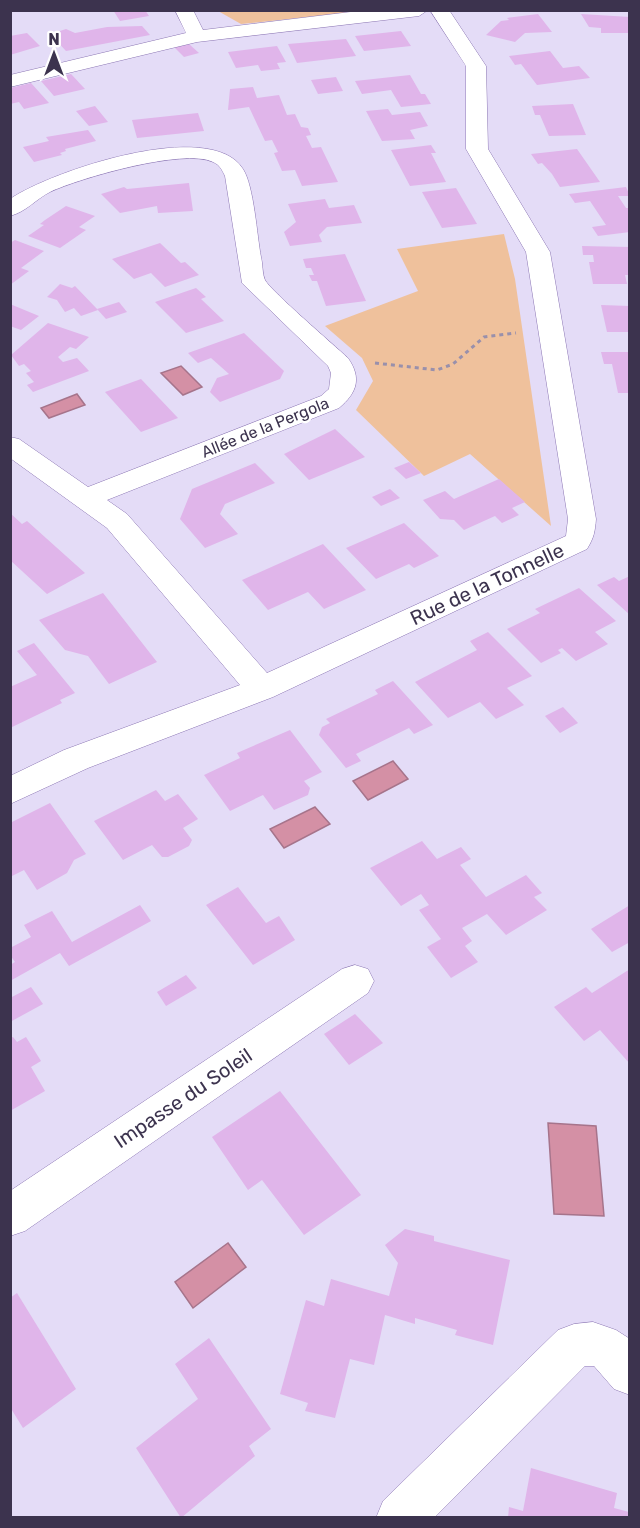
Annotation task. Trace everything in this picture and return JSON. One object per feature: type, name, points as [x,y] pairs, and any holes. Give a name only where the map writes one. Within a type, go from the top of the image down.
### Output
[{"type":"street","points":[[184,10],[198,36]]},
{"type":"street","points":[[10,81],[198,36],[419,10]]},
{"type":"street","name":"Rue de la Tonnelle","points":[[10,791],[76,759],[262,688],[577,542],[581,534],[582,519],[538,252],[477,149],[476,66],[439,10]]},
{"type":"street","name":"Allée de la Pergola","points":[[10,209],[41,189],[141,159],[202,153],[225,159],[236,176],[254,283],[339,363],[345,373],[342,392],[330,402],[86,498]]},
{"type":"street","points":[[10,445],[117,521],[262,688]]},
{"type":"street","name":"Impasse du Soleil","points":[[10,1216],[355,981]]},
{"type":"street","points":[[400,1518],[574,1346],[592,1342],[606,1346],[630,1373]]},
{"type":"path","points":[[368,364],[437,370],[453,364],[475,342],[484,337],[522,332]]},
{"type":"shaded area","points":[[218,11],[364,11],[241,24]]},
{"type":"shaded area","points":[[504,234],[515,279],[551,526],[470,454],[424,476],[356,410],[373,381],[362,358],[325,326],[418,291],[397,249]]},
{"type":"shaded area","points":[[181,366],[202,387],[183,395],[161,373]]},
{"type":"shaded area","points":[[77,394],[85,405],[49,418],[41,408]]},
{"type":"shaded area","points":[[393,761],[408,779],[368,800],[353,781]]},
{"type":"shaded area","points":[[315,807],[330,824],[284,848],[270,829]]},
{"type":"shaded area","points":[[548,1123],[596,1126],[604,1216],[554,1214]]},
{"type":"shaded area","points":[[228,1243],[246,1267],[193,1308],[175,1282]]},
{"type":"building","points":[[113,10],[145,10],[149,16],[120,21]]},
{"type":"building","points":[[538,14],[552,32],[525,33],[515,42],[486,35],[501,21],[509,20],[507,18]]},
{"type":"building","points":[[581,14],[630,17],[630,33],[601,33],[601,28],[589,27]]},
{"type":"building","points":[[142,26],[150,35],[66,51],[54,38],[58,37],[54,33],[66,29],[75,33],[107,27]]},
{"type":"building","points":[[401,31],[411,46],[364,51],[355,36]]},
{"type":"building","points":[[27,33],[40,46],[10,55],[10,36]]},
{"type":"building","points":[[346,39],[356,56],[297,63],[288,44]]},
{"type":"building","points":[[189,44],[199,53],[184,57],[174,47]]},
{"type":"building","points":[[277,46],[286,62],[277,63],[280,69],[261,71],[258,65],[236,68],[228,52]]},
{"type":"building","points":[[550,51],[563,68],[579,66],[590,78],[537,85],[521,64],[515,65],[509,56]]},
{"type":"building","points":[[71,74],[85,89],[54,96],[41,81]]},
{"type":"building","points":[[410,75],[421,94],[425,94],[431,104],[401,107],[391,90],[362,94],[355,81]]},
{"type":"building","points":[[336,77],[343,91],[318,94],[311,80]]},
{"type":"building","points":[[31,83],[49,103],[24,109],[19,102],[10,104],[10,88]]},
{"type":"building","points":[[253,87],[257,98],[279,95],[287,115],[295,114],[301,127],[308,128],[311,135],[306,136],[312,148],[321,147],[338,182],[302,186],[295,170],[282,171],[274,153],[278,152],[272,140],[265,141],[249,107],[228,110],[230,89]]},
{"type":"building","points":[[573,104],[586,135],[549,136],[540,115],[535,115],[532,106]]},
{"type":"building","points":[[95,106],[108,122],[89,126],[76,111]]},
{"type":"building","points":[[388,109],[392,115],[420,112],[428,126],[410,130],[415,139],[382,141],[366,111]]},
{"type":"building","points":[[198,113],[204,131],[137,138],[132,120]]},
{"type":"building","points":[[88,130],[96,141],[65,149],[66,151],[60,153],[62,155],[34,162],[23,147],[49,141],[46,137]]},
{"type":"building","points":[[431,145],[436,153],[431,153],[446,182],[410,186],[391,150]]},
{"type":"building","points":[[577,149],[600,182],[560,187],[552,174],[542,163],[538,164],[531,154]]},
{"type":"building","points":[[189,183],[193,211],[158,213],[157,206],[120,213],[101,194],[124,187],[127,189]]},
{"type":"building","points":[[626,187],[630,196],[618,196],[626,208],[630,208],[630,232],[598,236],[592,227],[606,225],[590,201],[575,203],[569,194]]},
{"type":"building","points":[[456,188],[477,224],[442,228],[422,192]]},
{"type":"building","points":[[325,199],[329,208],[354,205],[362,223],[327,227],[319,235],[322,242],[290,246],[284,232],[296,222],[288,204]]},
{"type":"building","points":[[66,206],[95,216],[79,227],[86,230],[60,248],[28,236],[44,225],[40,224],[45,220]]},
{"type":"building","points":[[15,240],[44,251],[21,268],[29,271],[10,285],[10,243]]},
{"type":"building","points":[[160,243],[181,263],[185,262],[199,275],[165,287],[151,273],[134,279],[112,259]]},
{"type":"building","points":[[582,246],[630,247],[630,275],[625,275],[627,284],[593,284],[589,262],[594,262],[593,255],[583,255]]},
{"type":"building","points":[[345,254],[366,301],[326,306],[317,281],[312,281],[309,275],[314,275],[311,268],[306,268],[303,259]]},
{"type":"building","points":[[60,284],[72,288],[75,286],[98,310],[81,316],[74,308],[65,312],[57,300],[47,297]]},
{"type":"building","points":[[196,288],[206,297],[201,299],[224,321],[186,333],[155,302]]},
{"type":"building","points":[[119,302],[127,312],[106,319],[97,309]]},
{"type":"building","points":[[10,304],[39,316],[21,330],[10,326]]},
{"type":"building","points":[[601,305],[630,306],[630,332],[607,332]]},
{"type":"building","points":[[48,323],[89,337],[76,349],[70,347],[58,357],[63,362],[77,358],[89,371],[33,392],[27,385],[34,382],[26,373],[31,371],[24,364],[19,366],[11,355]]},
{"type":"building","points":[[244,333],[284,371],[280,379],[220,402],[210,392],[217,378],[229,374],[211,358],[198,363],[188,353]]},
{"type":"building","points":[[601,352],[630,352],[630,393],[618,393],[612,364],[604,364]]},
{"type":"building","points":[[141,379],[178,418],[141,432],[105,392]]},
{"type":"building","points":[[335,429],[365,457],[309,480],[284,454]]},
{"type":"building","points":[[409,462],[421,473],[406,479],[394,468]]},
{"type":"building","points":[[255,463],[275,483],[225,504],[220,514],[238,534],[205,548],[180,519],[192,489]]},
{"type":"building","points":[[499,479],[525,502],[512,508],[519,515],[502,523],[495,516],[464,530],[454,520],[440,519],[423,500],[445,491],[454,499]]},
{"type":"building","points":[[390,489],[400,498],[381,506],[372,497]]},
{"type":"building","points":[[10,513],[22,524],[27,521],[85,573],[47,594],[10,560]]},
{"type":"building","points":[[404,523],[439,556],[414,568],[409,564],[376,579],[346,548]]},
{"type":"building","points":[[323,544],[366,590],[324,609],[308,592],[268,610],[242,580]]},
{"type":"building","points":[[630,576],[630,615],[597,585],[614,577],[619,581]]},
{"type":"building","points":[[579,588],[616,621],[595,632],[608,644],[576,661],[562,648],[558,650],[561,653],[541,663],[507,629],[540,613],[535,609]]},
{"type":"building","points":[[103,593],[157,662],[109,684],[88,656],[65,650],[39,620]]},
{"type":"building","points":[[488,632],[532,676],[507,688],[524,705],[496,719],[480,702],[448,718],[415,682],[477,650],[470,641]]},
{"type":"building","points":[[34,643],[75,693],[60,700],[62,703],[10,728],[10,687],[37,675],[17,651]]},
{"type":"building","points":[[393,681],[433,725],[414,734],[409,728],[356,754],[361,761],[346,768],[319,735],[322,727],[330,723],[326,719],[378,694],[375,690]]},
{"type":"building","points":[[563,707],[578,723],[560,733],[545,716]]},
{"type":"building","points":[[290,730],[322,772],[304,781],[310,788],[308,795],[274,810],[263,795],[230,811],[204,775],[240,758],[237,753]]},
{"type":"building","points":[[156,790],[165,801],[178,794],[198,819],[183,828],[192,840],[189,846],[168,857],[162,857],[152,845],[123,860],[94,821]]},
{"type":"building","points":[[50,803],[86,854],[74,860],[67,873],[37,890],[24,870],[10,877],[10,823]]},
{"type":"building","points":[[422,841],[437,859],[461,847],[471,859],[460,865],[486,897],[526,875],[542,893],[534,897],[547,910],[506,935],[487,914],[462,928],[472,941],[465,946],[478,962],[451,978],[427,947],[441,939],[419,910],[429,905],[421,894],[401,906],[370,868]]},
{"type":"building","points":[[238,887],[266,923],[279,916],[295,940],[253,965],[206,905]]},
{"type":"building","points":[[140,905],[151,921],[69,966],[60,953],[10,981],[10,965],[15,962],[10,955],[10,948],[31,937],[24,925],[52,911],[72,942]]},
{"type":"building","points":[[630,905],[630,942],[612,952],[591,929]]},
{"type":"building","points":[[630,969],[630,1064],[600,1030],[584,1041],[554,1007],[586,987],[592,993]]},
{"type":"building","points":[[186,975],[197,988],[166,1006],[157,992]]},
{"type":"building","points":[[31,987],[43,1004],[10,1022],[10,998]]},
{"type":"building","points":[[355,1014],[383,1043],[349,1065],[324,1034]]},
{"type":"building","points":[[13,1037],[17,1042],[26,1037],[41,1061],[31,1067],[45,1091],[10,1111],[10,1038]]},
{"type":"building","points":[[280,1091],[361,1195],[304,1235],[262,1180],[248,1190],[212,1137]]},
{"type":"building","points":[[405,1229],[434,1236],[434,1241],[510,1260],[493,1345],[455,1335],[457,1330],[415,1318],[415,1324],[385,1315],[374,1365],[350,1359],[335,1418],[305,1411],[308,1403],[280,1394],[306,1300],[324,1306],[331,1279],[389,1296],[398,1263],[385,1245]]},
{"type":"building","points":[[17,1293],[76,1389],[23,1428],[10,1407],[10,1298]]},
{"type":"building","points":[[209,1338],[271,1429],[249,1446],[255,1456],[181,1518],[136,1448],[198,1399],[175,1364]]},
{"type":"building","points":[[531,1468],[617,1493],[614,1508],[629,1512],[628,1518],[508,1518],[509,1507],[523,1511]]}]
